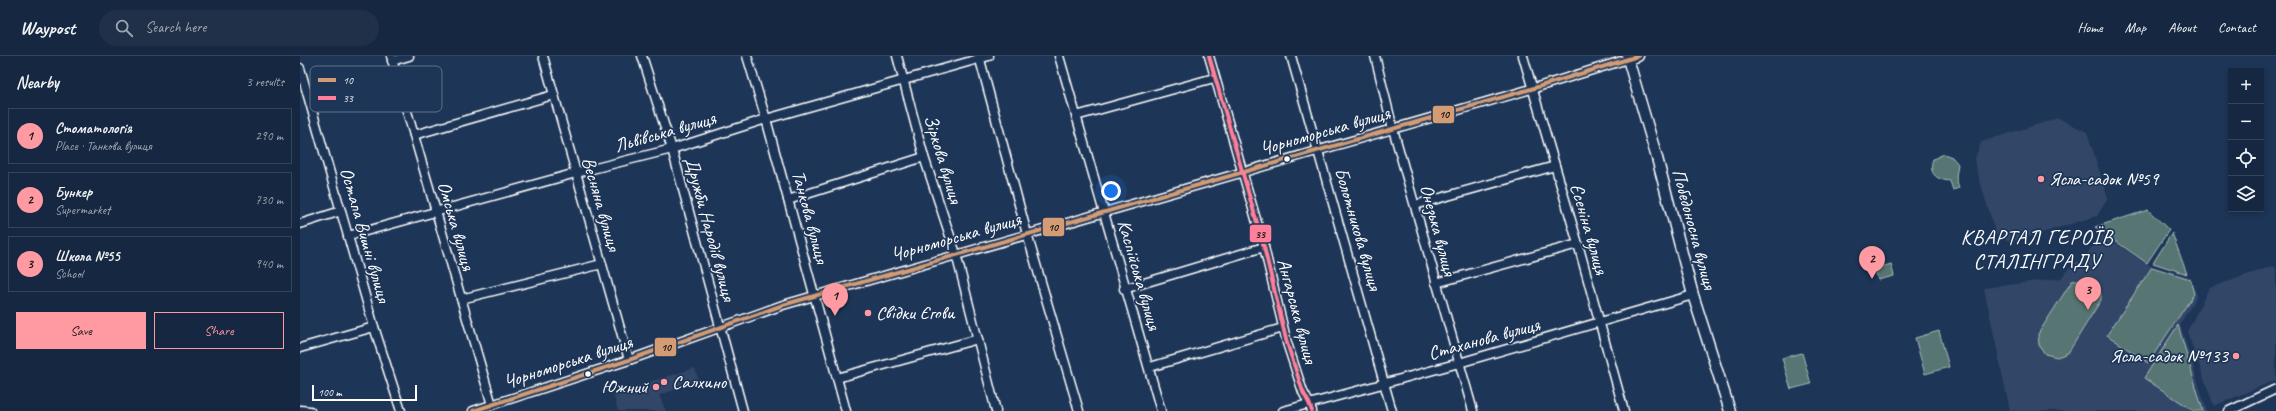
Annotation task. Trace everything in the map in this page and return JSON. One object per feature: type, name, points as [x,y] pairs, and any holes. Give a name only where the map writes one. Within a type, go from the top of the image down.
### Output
[{"type":"street","points":[[392,58],[409,56]]},
{"type":"street","name":"Весняна вулиця","points":[[543,56],[629,360]]},
{"type":"street","name":"Дружби Народів вулиця","points":[[642,56],[672,149],[743,411]]},
{"type":"street","name":"Танкова вулиця","points":[[747,56],[766,119],[846,411]]},
{"type":"street","name":"Зіркова вулиця","points":[[897,56],[924,157],[956,254],[996,411]]},
{"type":"street","name":"Львівська вулиця","points":[[348,236],[576,173],[672,149],[766,119],[904,81],[980,57],[990,56]]},
{"type":"street","name":"Каспійська вулиця","points":[[1058,56],[1105,213],[1124,289],[1150,367],[1161,411]]},
{"type":"street","name":"Ангарська вулиця","points":[[1209,56],[1214,78],[1264,247],[1283,328],[1303,392],[1311,407]]},
{"type":"street","name":"Болотникова вулиця","points":[[1291,56],[1319,150],[1392,411]]},
{"type":"street","name":"Онезька вулиця","points":[[1375,56],[1393,129],[1474,411]]},
{"type":"street","name":"Єсеніна вулиця","points":[[1523,56],[1531,89],[1578,244],[1624,411]]},
{"type":"street","name":"Чорноморська вулиця","points":[[473,411],[629,360],[815,295],[1105,213],[1531,89],[1627,58],[1638,56]]},
{"type":"street","points":[[980,57],[1028,234],[1080,411]]},
{"type":"street","name":"Победоносна вулиця","points":[[1627,58],[1657,158],[1693,295],[1730,411]]},
{"type":"street","name":"Остапа Вишні вулиця","points":[[300,68],[310,103]]},
{"type":"street","points":[[1076,116],[1214,78]]},
{"type":"street","points":[[414,135],[553,95]]},
{"type":"street","name":"Остапа Вишні вулиця","points":[[313,112],[374,327],[401,411]]},
{"type":"street","name":"Омська вулиця","points":[[407,112],[492,405]]},
{"type":"street","points":[[788,200],[924,157]]},
{"type":"street","points":[[1415,205],[1555,166]]},
{"type":"street","points":[[300,224],[341,212]]},
{"type":"street","points":[[1436,283],[1578,244]]},
{"type":"street","points":[[1124,289],[1264,247]]},
{"type":"street","points":[[461,299],[602,264]]},
{"type":"street","name":"Стаханова вулиця","points":[[1283,411],[1311,407],[1384,382],[1459,363],[1693,295]]},
{"type":"street","points":[[300,348],[374,327]]},
{"type":"street","points":[[1150,367],[1283,328]]},
{"type":"street","points":[[837,378],[978,339]]},
{"type":"street","points":[[2229,411],[2276,389]]},
{"type":"street","points":[[300,410],[310,411]]},
{"type":"shaded area","name":"Ясла-садок №59","points":[[2058,118],[2087,132],[2108,198],[2097,216],[2012,242],[1996,235],[1974,161],[1981,142]]},
{"type":"shaded area","points":[[2101,234],[2151,266],[2190,277],[2197,296],[2180,324],[2207,411],[2010,411],[1984,288],[2061,278],[2074,262],[2081,262]]},
{"type":"shaded area","name":"Ясла-садок №133","points":[[2273,266],[2276,268],[2276,380],[2214,406],[2187,332],[2209,288]]},
{"type":"shaded area","name":"Южний","points":[[695,368],[699,382],[659,395],[666,411],[618,411],[613,393]]},
{"type":"green space","points":[[1944,154],[1952,157],[1958,164],[1956,177],[1959,188],[1953,190],[1950,181],[1937,177],[1932,172],[1933,159]]},
{"type":"green space","points":[[2148,210],[2169,230],[2147,263],[2095,227]]},
{"type":"green space","points":[[2172,233],[2187,274],[2153,263]]},
{"type":"green space","points":[[1891,264],[1894,276],[1878,280],[1875,269]]},
{"type":"green space","points":[[2152,267],[2190,279],[2194,294],[2148,363],[2107,335]]},
{"type":"green space","points":[[2082,279],[2094,283],[2099,288],[2101,300],[2068,353],[2057,357],[2045,354],[2039,345],[2038,334],[2072,281]]},
{"type":"green space","points":[[2178,325],[2203,411],[2194,411],[2144,378]]},
{"type":"green space","points":[[1939,331],[1949,367],[1925,374],[1915,338]]},
{"type":"green space","points":[[1802,353],[1811,384],[1791,389],[1782,358]]},
{"type":"transit line","name":"33","points":[[1209,56],[1264,247],[1287,343],[1303,392],[1312,411]]},
{"type":"transit line","name":"10","points":[[473,411],[629,360],[783,305],[1531,89],[1638,56]]},
{"type":"place","name":"Ясла-садок №59","points":[[2041,179]]},
{"type":"place","name":"Бункер","points":[[1872,279]]},
{"type":"place","name":"Школа №55","points":[[2088,310]]},
{"type":"place","name":"Свідки Єгови","points":[[868,313]]},
{"type":"place","name":"Стоматологія","points":[[835,316]]},
{"type":"place","name":"Ясла-садок №133","points":[[2236,356]]},
{"type":"place","name":"Салхино","points":[[664,382]]},
{"type":"place","name":"Южний","points":[[656,387]]},
{"type":"district","name":"КВАРТАЛ ГЕРОЇВ СТАЛІНГРАДУ","points":[[2037,249]]}]
